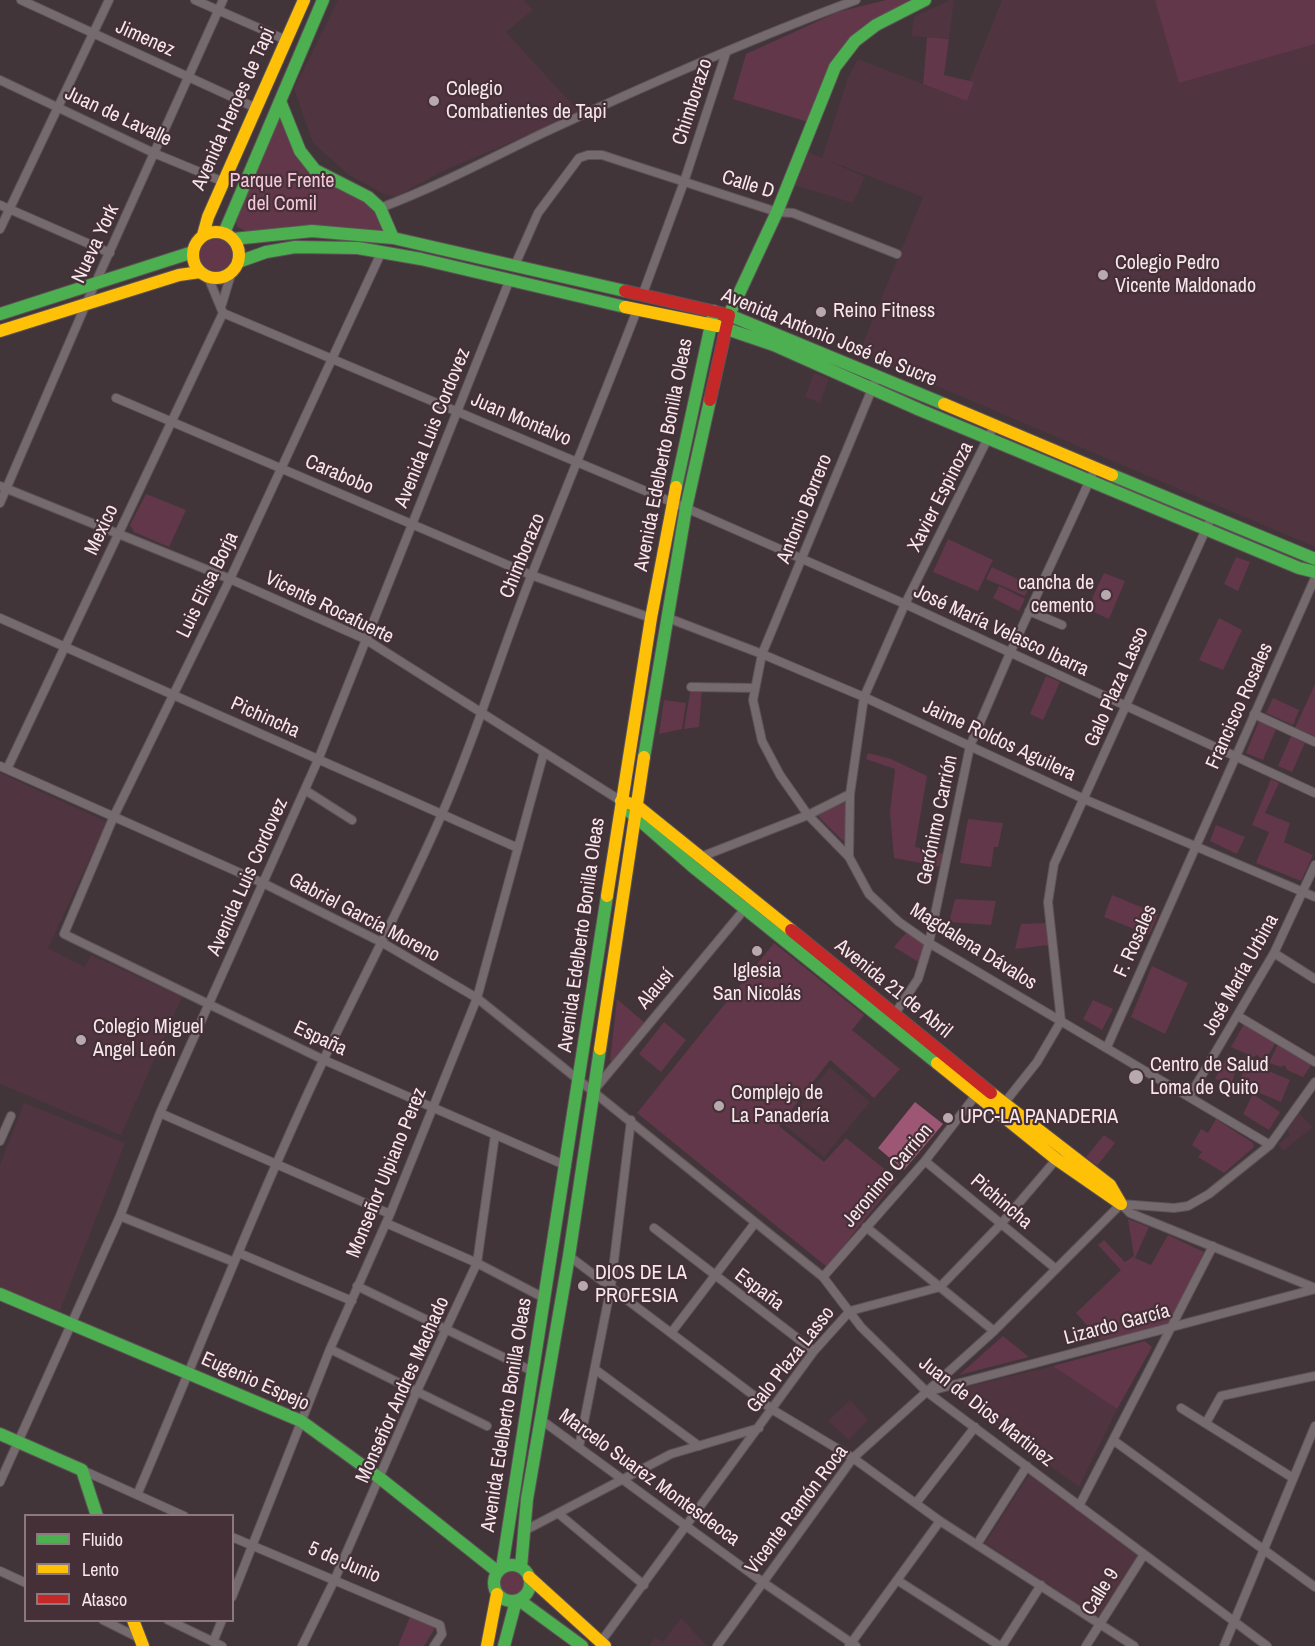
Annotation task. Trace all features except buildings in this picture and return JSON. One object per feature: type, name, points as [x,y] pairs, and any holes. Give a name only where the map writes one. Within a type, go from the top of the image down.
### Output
[{"type":"main road","name":"Avenida Heroes de Tapi","points":[[203,235],[304,0]]},
{"type":"main road","name":"Avenida Heroes de Tapi","points":[[229,236],[231,211],[323,0]]},
{"type":"main road","points":[[714,311],[739,293],[777,212],[835,67],[855,41],[876,25],[925,0]]},
{"type":"main road","points":[[280,101],[300,152],[315,170],[368,197],[380,208],[393,238]]},
{"type":"main road","points":[[231,211],[234,228],[248,238]]},
{"type":"main road","points":[[0,331],[179,275],[204,274],[221,278],[235,266],[238,250],[229,236],[216,231],[203,235],[195,244],[193,261],[204,274]]},
{"type":"main road","name":"Avenida Antonio José de Sucre","points":[[229,236],[248,238],[312,231],[393,238],[729,315],[875,382],[1209,523],[1315,572]]},
{"type":"main road","name":"Avenida Antonio José de Sucre","points":[[235,266],[263,252],[313,246],[382,251],[637,310],[724,327],[875,382]]},
{"type":"main road","points":[[0,314],[193,252]]},
{"type":"main road","name":"Avenida Edelberto Bonilla Oleas","points":[[521,1567],[521,1537],[569,1256],[635,812],[686,508],[724,327],[739,293]]},
{"type":"main road","name":"Avenida Edelberto Bonilla Oleas","points":[[500,1570],[546,1299],[651,618],[714,311]]},
{"type":"main road","name":"Avenida Antonio José de Sucre","points":[[1209,523],[1315,559]]},
{"type":"main road","points":[[621,801],[635,812]]},
{"type":"main road","name":"Avenida 21 de Abril","points":[[635,812],[1121,1204]]},
{"type":"main road","name":"Avenida 21 de Abril","points":[[891,1019],[976,1095],[1001,1108]]},
{"type":"main road","name":"Eugenio Espejo","points":[[0,1294],[301,1421],[500,1570]]},
{"type":"main road","points":[[0,1434],[82,1470],[98,1514]]},
{"type":"main road","points":[[521,1537],[546,1595]]},
{"type":"main road","points":[[487,1646],[497,1594],[494,1580],[500,1570],[511,1565],[521,1567],[546,1595],[603,1644]]},
{"type":"main road","points":[[504,1646],[517,1601],[527,1593],[529,1577]]},
{"type":"main road","points":[[497,1594],[505,1600],[517,1601],[537,1611],[582,1646]]},
{"type":"main road","points":[[508,1627],[514,1615],[520,1611],[537,1611]]},
{"type":"main road","points":[[134,1622],[140,1642]]},
{"type":"street","name":"Jimenez","points":[[21,0],[256,108]]},
{"type":"street","points":[[0,229],[109,0]]},
{"type":"street","points":[[195,0],[286,40]]},
{"type":"street","name":"Nueva York","points":[[0,503],[3,487],[156,153],[223,0]]},
{"type":"street","points":[[380,208],[444,183],[542,134],[726,53],[856,0]]},
{"type":"street","name":"Chimborazo","points":[[642,296],[684,182],[726,53]]},
{"type":"street","name":"Juan de Lavalle","points":[[0,80],[224,182]]},
{"type":"street","name":"Calle D","points":[[516,265],[538,213],[579,158],[588,155],[602,155],[777,212],[792,213],[897,254]]},
{"type":"street","points":[[0,205],[110,253]]},
{"type":"street","name":"Luis Elisa Borja","points":[[64,934],[114,816],[230,579],[382,251]]},
{"type":"street","name":"Mexico","points":[[3,767],[65,647],[170,423],[222,309],[235,266]]},
{"type":"street","points":[[204,274],[222,309]]},
{"type":"street","name":"Avenida Luis Cordovez","points":[[0,1482],[16,1442],[120,1215],[160,1113],[208,1004],[265,884],[318,760],[510,279]]},
{"type":"street","name":"Juan Montalvo","points":[[222,309],[333,359],[673,502]]},
{"type":"street","name":"Chimborazo","points":[[137,1495],[277,1164],[324,1060],[383,943],[442,814],[482,713],[531,575],[579,463],[637,310]]},
{"type":"street","name":"Antonio Borrero","points":[[762,654],[875,382]]},
{"type":"street","name":"Carabobo","points":[[116,398],[170,423],[531,575],[651,618]]},
{"type":"street","name":"Xavier Espinoza","points":[[849,857],[850,794],[864,697],[905,604],[992,432]]},
{"type":"street","name":"Gerónimo Carrión","points":[[891,1019],[918,979],[929,943],[970,747],[1010,652],[1093,474]]},
{"type":"street","name":"Vicente Rocafuerte","points":[[3,487],[230,579],[365,639],[621,801]]},
{"type":"street","name":"José María Velasco Ibarra","points":[[673,502],[905,604],[1126,708],[1315,793]]},
{"type":"street","name":"Galo Plaza Lasso","points":[[1060,1021],[1050,933],[1050,883],[1054,864],[1209,523]]},
{"type":"street","name":"Francisco Rosales","points":[[1196,848],[1315,578]]},
{"type":"street","points":[[1029,611],[1062,625]]},
{"type":"street","name":"Pichincha","points":[[0,618],[518,848]]},
{"type":"street","name":"Jaime Roldos Aguilera","points":[[668,618],[864,697],[1084,799],[1315,897]]},
{"type":"street","name":"Magdalena Dávalos","points":[[762,654],[753,700],[762,741],[780,775],[808,815],[849,857],[869,894],[899,921],[929,943],[1270,1145]]},
{"type":"street","points":[[691,687],[755,688]]},
{"type":"street","points":[[1254,714],[1315,742]]},
{"type":"street","name":"Monseñor Ulpiano Perez","points":[[234,1592],[330,1349],[388,1219],[431,1107],[477,998],[544,752]]},
{"type":"street","name":"Gabriel García Moreno","points":[[3,767],[265,884],[383,943],[477,998],[593,1091]]},
{"type":"street","points":[[305,790],[352,820]]},
{"type":"street","points":[[696,861],[808,815],[850,794]]},
{"type":"street","name":"F. Rosales","points":[[1107,1047],[1196,848]]},
{"type":"street","name":"José María Urbina","points":[[1190,1098],[1274,953],[1315,865]]},
{"type":"street","name":"Alausí","points":[[593,1091],[748,904]]},
{"type":"street","name":"España","points":[[64,934],[324,1060],[567,1166]]},
{"type":"street","points":[[1274,953],[1315,979]]},
{"type":"street","points":[[1238,1016],[1315,1062]]},
{"type":"street","points":[[1001,1108],[1037,1062],[1060,1021]]},
{"type":"street","points":[[1121,1204],[1174,1208],[1188,1206],[1235,1176],[1270,1145],[1315,1082]]},
{"type":"street","name":"Juan de Dios Martinez","points":[[593,1091],[823,1277],[861,1327],[927,1392],[1143,1556],[1267,1646]]},
{"type":"street","name":"Jeronimo Carrion","points":[[823,1277],[925,1161],[976,1095]]},
{"type":"street","points":[[160,1113],[277,1164],[546,1299]]},
{"type":"street","points":[[0,1141],[11,1116]]},
{"type":"street","points":[[579,1447],[611,1286],[631,1120]]},
{"type":"street","name":"Monseñor Andres Machado","points":[[302,1646],[381,1479],[416,1393],[477,1263],[495,1135]]},
{"type":"street","points":[[940,1287],[1001,1224],[1059,1155]]},
{"type":"street","name":"Pichincha","points":[[925,1161],[1056,1269]]},
{"type":"street","name":"Avenida 21 de Abril","points":[[1121,1204],[1130,1213],[1315,1288]]},
{"type":"street","name":"Vicente Ramón Roca","points":[[717,1646],[853,1458],[994,1331],[1121,1204]]},
{"type":"street","points":[[120,1215],[234,1262]]},
{"type":"street","points":[[670,1333],[755,1223]]},
{"type":"street","points":[[866,1227],[994,1331]]},
{"type":"street","name":"España","points":[[654,1228],[814,1351]]},
{"type":"street","points":[[1080,1506],[1213,1246]]},
{"type":"street","points":[[239,1252],[352,1301]]},
{"type":"street","points":[[569,1256],[773,1410],[853,1458],[940,1521],[1134,1646]]},
{"type":"street","points":[[357,1286],[534,1372]]},
{"type":"street","name":"Galo Plaza Lasso","points":[[603,1644],[814,1351],[850,1311],[940,1287]]},
{"type":"street","name":"Lizardo García","points":[[927,1392],[1170,1329],[1315,1288]]},
{"type":"street","points":[[330,1349],[487,1426]]},
{"type":"street","points":[[596,1370],[699,1446]]},
{"type":"street","points":[[1206,1423],[1221,1396],[1315,1376]]},
{"type":"street","points":[[1181,1408],[1293,1478]]},
{"type":"street","name":"Marcelo Suarez Montesdeoca","points":[[540,1419],[852,1645]]},
{"type":"street","points":[[1224,1646],[1315,1426]]},
{"type":"street","points":[[916,1503],[975,1427]]},
{"type":"street","points":[[521,1537],[671,1454],[759,1428]]},
{"type":"street","points":[[1113,1440],[1315,1587]]},
{"type":"street","points":[[977,1544],[1027,1466]]},
{"type":"street","points":[[82,1470],[182,1514]]},
{"type":"street","points":[[559,1514],[644,1585]]},
{"type":"street","points":[[852,1645],[940,1521]]},
{"type":"street","name":"5 de Junio","points":[[234,1538],[440,1625],[442,1634],[434,1646]]},
{"type":"street","name":"Calle 9","points":[[1086,1646],[1143,1556]]},
{"type":"street","points":[[0,1571],[24,1582]]},
{"type":"street","points":[[897,1580],[1001,1646],[1041,1585]]},
{"type":"street","points":[[106,1622],[140,1642]]},
{"type":"street","points":[[172,1622],[218,1644],[222,1622]]},
{"type":"shaded area","name":"Colegio Combatientes de Tapi","points":[[338,0],[524,0],[533,10],[506,32],[580,113],[441,172],[396,197],[384,194],[349,175],[313,143],[294,89]]},
{"type":"shaded area","points":[[954,0],[949,39],[911,36],[914,17]]},
{"type":"shaded area","name":"Colegio Pedro Vicente Maldonado","points":[[1002,0],[1315,0],[1315,547],[859,353],[923,197],[827,160],[865,177],[853,203],[794,185],[808,152],[822,158],[848,78],[858,59],[962,99]]},
{"type":"shaded area","points":[[814,373],[829,379],[820,403],[805,397]]},
{"type":"shaded area","name":"Colegio Miguel Angel León","points":[[0,773],[107,822],[48,948],[85,967],[91,955],[182,997],[121,1135],[0,1084]]},
{"type":"shaded area","points":[[830,1067],[870,1102],[824,1157],[784,1125]]},
{"type":"shaded area","points":[[915,1102],[943,1124],[904,1170],[878,1148]]},
{"type":"shaded area","points":[[24,1103],[125,1143],[60,1311],[0,1287],[0,1165]]},
{"type":"shaded area","points":[[1299,1113],[1313,1127],[1283,1151],[1278,1144],[1290,1135],[1287,1131]]},
{"type":"shaded area","points":[[1053,1366],[1117,1409],[1079,1487],[954,1396],[954,1390]]},
{"type":"shaded area","points":[[850,1400],[868,1420],[849,1440],[828,1421]]},
{"type":"shaded area","points":[[1030,1473],[1139,1556],[1098,1617],[985,1543]]},
{"type":"shaded area","points":[[681,1618],[707,1646],[648,1646],[655,1638],[663,1642]]},
{"type":"green space","points":[[886,0],[913,0],[875,18],[853,38],[808,122],[733,99],[746,54],[838,12]]},
{"type":"green space","points":[[1155,0],[1315,0],[1315,44],[1179,83]]},
{"type":"green space","points":[[927,37],[949,39],[944,75],[974,82],[967,101],[923,84]]},
{"type":"green space","name":"Parque Frente del Comil","points":[[280,113],[292,147],[307,169],[319,180],[365,201],[375,211],[385,231],[301,225],[248,232],[237,227],[235,216]]},
{"type":"green space","points":[[216,239],[228,243],[232,255],[228,267],[216,271],[204,267],[200,255],[204,243]]},
{"type":"green space","points":[[146,494],[186,510],[169,547],[134,532],[130,525]]},
{"type":"green space","points":[[948,539],[993,560],[978,591],[933,572]]},
{"type":"green space","points":[[1236,557],[1250,562],[1238,591],[1224,584]]},
{"type":"green space","points":[[992,567],[1030,585],[1025,596],[986,579]]},
{"type":"green space","name":"cancha de cemento","points":[[1104,573],[1125,581],[1109,619],[1087,609]]},
{"type":"green space","points":[[999,586],[1025,599],[1019,611],[993,598]]},
{"type":"green space","points":[[1219,618],[1242,630],[1223,670],[1199,660]]},
{"type":"green space","points":[[1046,676],[1060,682],[1043,720],[1030,714]]},
{"type":"green space","points":[[1315,684],[1315,736],[1295,728]]},
{"type":"green space","points":[[691,687],[702,688],[699,727],[684,729]]},
{"type":"green space","points":[[1273,698],[1299,710],[1293,725],[1266,713]]},
{"type":"green space","points":[[664,700],[686,703],[682,729],[659,734]]},
{"type":"green space","points":[[1259,721],[1276,729],[1263,760],[1246,753]]},
{"type":"green space","points":[[1291,736],[1305,743],[1292,772],[1278,766]]},
{"type":"green space","points":[[868,753],[891,759],[927,776],[915,847],[944,854],[941,867],[894,858],[890,812],[895,769],[866,759]]},
{"type":"green space","points":[[1271,779],[1279,783],[1265,813],[1290,823],[1284,842],[1313,855],[1301,881],[1256,863],[1269,832],[1252,825]]},
{"type":"green space","points":[[846,802],[845,840],[843,841],[818,816],[819,813]]},
{"type":"green space","points":[[968,819],[1003,823],[998,847],[994,847],[991,867],[960,863]]},
{"type":"green space","points":[[1216,825],[1245,837],[1237,854],[1210,841]]},
{"type":"green space","points":[[1112,895],[1158,914],[1149,935],[1104,917]]},
{"type":"green space","points":[[955,899],[996,901],[991,925],[949,922]]},
{"type":"green space","points":[[1048,923],[1049,945],[1015,949],[1021,924]]},
{"type":"green space","points":[[906,933],[925,944],[920,963],[894,947]]},
{"type":"green space","name":"Complejo de La Panadería","points":[[774,943],[864,1015],[852,1030],[900,1069],[874,1098],[830,1060],[779,1126],[824,1162],[846,1138],[897,1179],[827,1267],[637,1113]]},
{"type":"green space","points":[[1152,966],[1188,983],[1165,1034],[1131,1017]]},
{"type":"green space","points":[[617,999],[645,1023],[613,1063],[610,1061]]},
{"type":"green space","points":[[1093,1000],[1113,1009],[1102,1030],[1083,1019]]},
{"type":"green space","points":[[664,1022],[686,1040],[661,1072],[639,1054]]},
{"type":"green space","points":[[1244,1024],[1275,1043],[1265,1062],[1257,1055],[1253,1057],[1231,1047]]},
{"type":"green space","points":[[1278,1044],[1312,1064],[1303,1077],[1287,1070],[1285,1065],[1281,1067],[1269,1063]]},
{"type":"green space","points":[[1228,1054],[1240,1060],[1231,1084],[1215,1079]]},
{"type":"green space","points":[[1247,1062],[1290,1080],[1281,1102],[1238,1084]]},
{"type":"green space","points":[[1253,1094],[1280,1112],[1269,1130],[1243,1114]]},
{"type":"green space","points":[[1216,1119],[1253,1143],[1254,1147],[1224,1173],[1198,1157],[1202,1152],[1192,1145],[1201,1129],[1208,1133]]},
{"type":"green space","points":[[1104,1135],[1115,1143],[1097,1166],[1086,1157]]},
{"type":"green space","points":[[1128,1219],[1149,1227],[1135,1258],[1151,1265],[1168,1235],[1204,1252],[1168,1326],[1100,1340],[1076,1313],[1121,1270],[1098,1245],[1104,1240],[1125,1262],[1134,1256]]},
{"type":"green space","points":[[1003,1336],[1029,1357],[959,1375]]},
{"type":"green space","points":[[1145,1341],[1152,1347],[1117,1409],[1053,1366]]},
{"type":"green space","points":[[512,1571],[521,1574],[524,1583],[521,1592],[512,1595],[503,1592],[500,1583],[503,1574]]},
{"type":"green space","points":[[410,1617],[435,1628],[424,1646],[398,1646]]},
{"type":"traffic: fast","points":[[224,233],[323,0]]},
{"type":"traffic: fast","points":[[925,0],[876,25],[855,41],[835,67],[777,212],[729,315],[944,404]]},
{"type":"traffic: fast","points":[[280,101],[300,151],[315,170],[368,197],[380,208],[393,238]]},
{"type":"traffic: fast","points":[[233,239],[312,231],[393,238],[625,291]]},
{"type":"traffic: fast","points":[[238,262],[266,252],[295,247],[358,248],[421,259],[625,307]]},
{"type":"traffic: fast","points":[[0,314],[193,252]]},
{"type":"traffic: fast","points":[[676,487],[714,311]]},
{"type":"traffic: fast","points":[[724,328],[774,345],[920,410],[1299,568],[1315,572]]},
{"type":"traffic: fast","points":[[644,757],[686,508],[710,400]]},
{"type":"traffic: fast","points":[[1112,475],[1315,559]]},
{"type":"traffic: fast","points":[[629,811],[692,866],[937,1063]]},
{"type":"traffic: fast","points":[[502,1568],[607,896]]},
{"type":"traffic: fast","points":[[521,1567],[527,1499],[569,1256],[600,1049]]},
{"type":"traffic: fast","points":[[0,1294],[301,1421],[381,1479],[498,1572]]},
{"type":"traffic: fast","points":[[0,1434],[82,1470],[96,1514]]},
{"type":"traffic: fast","points":[[512,1565],[525,1570],[530,1583],[525,1596],[512,1601],[499,1596],[494,1583],[499,1570],[512,1565]]},
{"type":"traffic: fast","points":[[519,1600],[582,1646]]},
{"type":"traffic: fast","points":[[504,1646],[516,1601]]},
{"type":"traffic: slow","points":[[203,235],[208,217],[304,0]]},
{"type":"traffic: slow","points":[[216,232],[225,233],[233,238],[238,246],[239,255],[238,264],[233,272],[225,277],[216,278],[207,277],[199,272],[194,264],[193,255],[194,246],[199,238],[207,233],[216,232]]},
{"type":"traffic: slow","points":[[0,331],[179,275],[200,272]]},
{"type":"traffic: slow","points":[[625,307],[718,326]]},
{"type":"traffic: slow","points":[[944,404],[1112,475]]},
{"type":"traffic: slow","points":[[607,896],[651,618],[676,487]]},
{"type":"traffic: slow","points":[[600,1049],[644,757]]},
{"type":"traffic: slow","points":[[621,801],[636,805],[791,930]]},
{"type":"traffic: slow","points":[[937,1063],[1056,1159],[1121,1204]]},
{"type":"traffic: slow","points":[[991,1093],[1110,1185],[1121,1204]]},
{"type":"traffic: slow","points":[[529,1577],[605,1646]]},
{"type":"traffic: slow","points":[[487,1646],[497,1594]]},
{"type":"traffic: slow","points":[[134,1622],[143,1646]]},
{"type":"traffic: jam","points":[[625,291],[729,315],[710,400]]},
{"type":"traffic: jam","points":[[791,930],[991,1093]]},
{"type":"place","name":"Colegio Combatientes de Tapi","points":[[434,101]]},
{"type":"place","name":"Colegio Pedro Vicente Maldonado","points":[[1103,275]]},
{"type":"place","name":"Reino Fitness","points":[[821,312]]},
{"type":"place","name":"cancha de cemento","points":[[1106,595]]},
{"type":"place","name":"Iglesia San Nicolás","points":[[757,951]]},
{"type":"place","name":"Colegio Miguel Angel León","points":[[81,1040]]},
{"type":"place","name":"Centro de Salud Loma de Quito","points":[[1136,1077]]},
{"type":"place","name":"Complejo de La Panadería","points":[[719,1106]]},
{"type":"place","name":"UPC-LA PANADERIA","points":[[948,1118]]},
{"type":"place","name":"DIOS DE LA PROFESIA","points":[[583,1286]]}]
